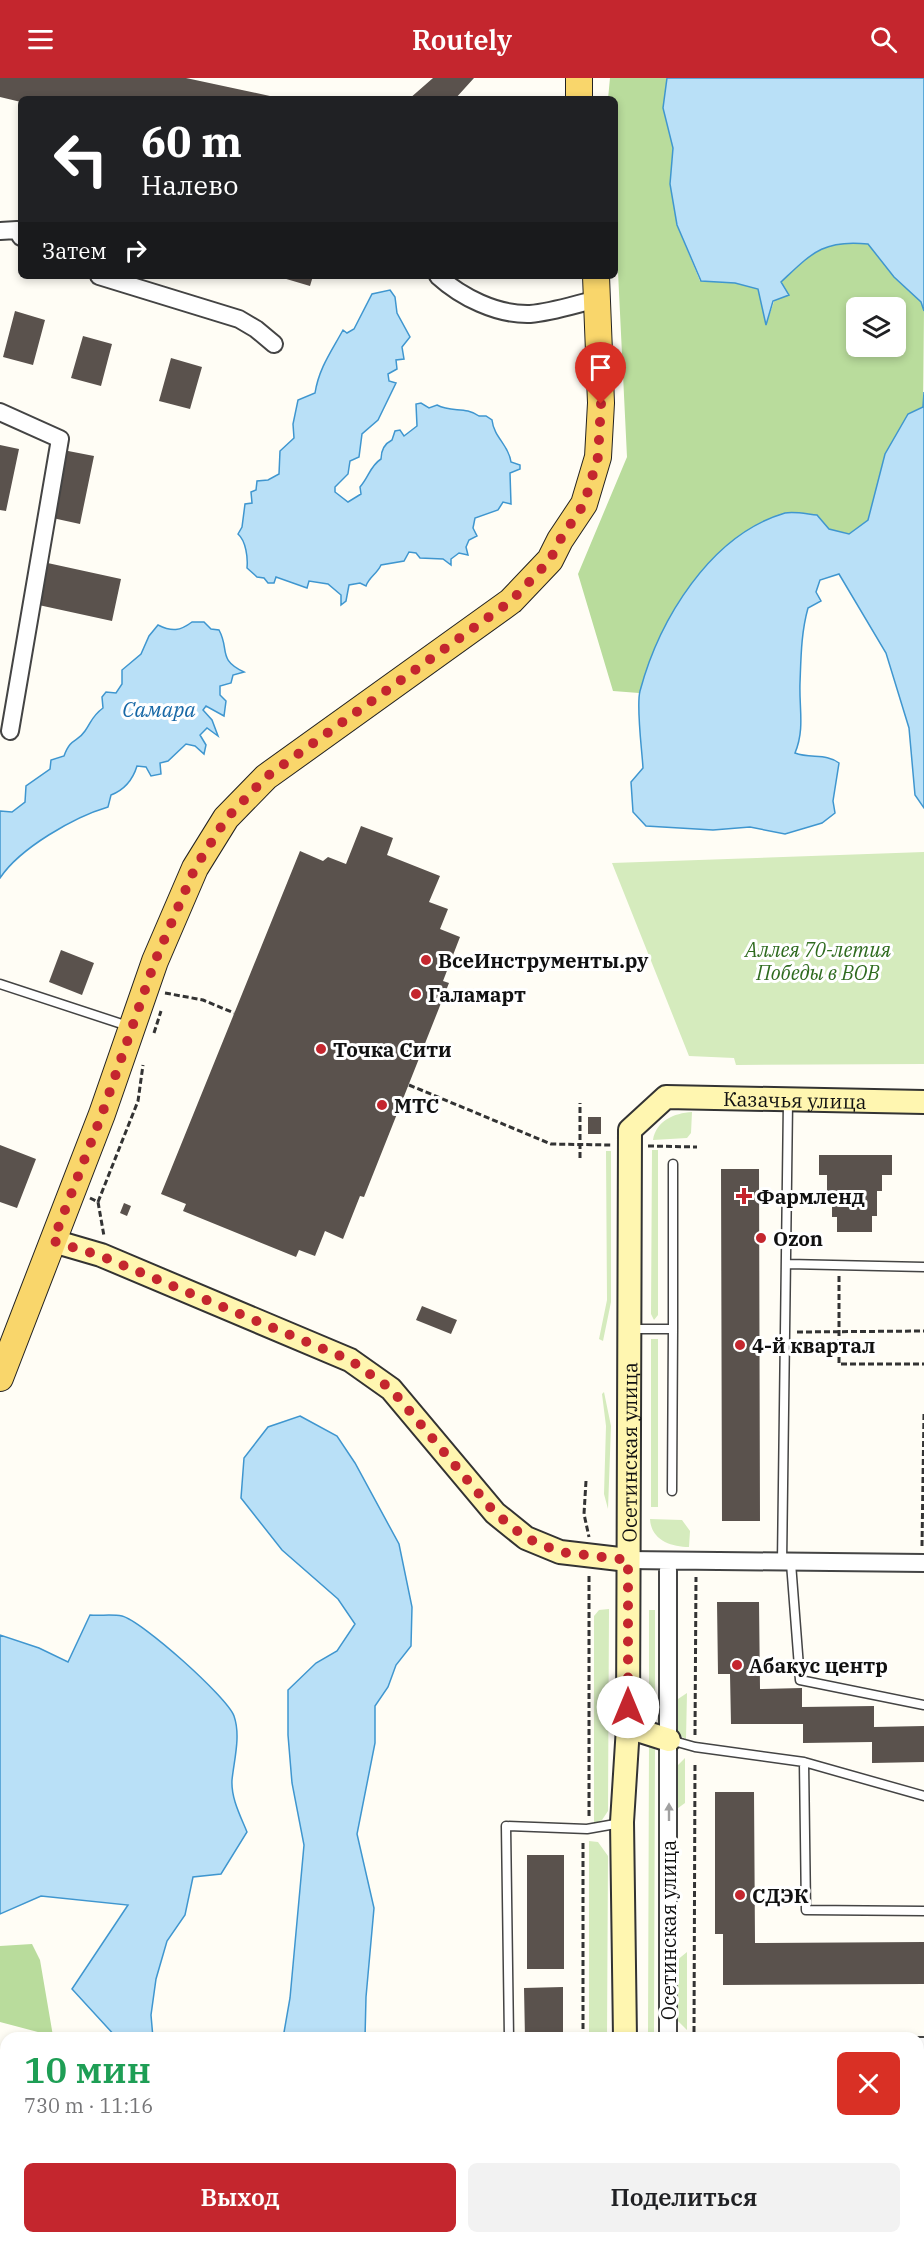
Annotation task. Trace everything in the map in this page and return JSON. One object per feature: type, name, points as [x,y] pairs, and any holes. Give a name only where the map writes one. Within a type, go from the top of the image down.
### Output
[{"type":"main road","points":[[579,78],[579,96]]},
{"type":"main road","points":[[0,1378],[102,1114],[142,1032],[155,961],[195,868],[226,819],[266,777],[511,601],[550,560],[560,540],[584,504],[598,457],[601,404],[597,288]]},
{"type":"street","points":[[109,279],[239,320],[256,328],[274,345]]},
{"type":"street","points":[[441,279],[454,290],[489,307],[529,314],[597,288]]},
{"type":"street","points":[[0,412],[60,439],[10,731]]},
{"type":"street","name":"Казачья улица","points":[[666,1097],[924,1102]]},
{"type":"street","name":"Осетинская улица","points":[[625,2032],[622,1822],[628,1727],[630,1130],[666,1097]]},
{"type":"street","points":[[53,1241],[101,1256],[350,1360],[391,1389],[495,1513],[526,1538],[560,1552],[628,1560],[923,1563]]},
{"type":"street","name":"Осетинская улица","points":[[668,1570],[668,2032]]},
{"type":"street","points":[[628,1727],[669,1740]]},
{"type":"lane","points":[[0,984],[142,1032]]},
{"type":"lane","points":[[788,1101],[786,1563],[800,1680],[924,1705]]},
{"type":"lane","points":[[672,1491],[673,1164]]},
{"type":"lane","points":[[788,1264],[924,1267]]},
{"type":"lane","points":[[629,1329],[673,1329]]},
{"type":"lane","points":[[669,1740],[695,1747],[804,1762],[924,1796]]},
{"type":"lane","points":[[804,1762],[806,1910],[924,1911]]},
{"type":"lane","points":[[509,2032],[506,1826],[587,1829],[622,1822]]},
{"type":"path","points":[[142,1032],[160,1020],[164,984]]},
{"type":"path","points":[[163,993],[203,1000],[234,1013]]},
{"type":"path","points":[[104,1236],[98,1202],[138,1101],[144,1055]]},
{"type":"path","points":[[409,1085],[551,1144],[697,1147]]},
{"type":"path","points":[[580,1103],[580,1158]]},
{"type":"path","points":[[72,1190],[98,1202]]},
{"type":"path","points":[[839,1266],[839,1364],[924,1364]]},
{"type":"path","points":[[786,1332],[924,1331]]},
{"type":"path","points":[[923,1563],[924,1414]]},
{"type":"path","points":[[586,1481],[584,1514],[589,1544]]},
{"type":"path","points":[[589,1573],[589,1823]]},
{"type":"path","points":[[695,1737],[696,1577]]},
{"type":"path","points":[[694,2032],[695,1762]]},
{"type":"path","points":[[583,1841],[583,2032]]},
{"type":"green space","points":[[610,78],[667,78],[663,108],[673,148],[670,184],[677,225],[700,281],[735,283],[759,289],[766,324],[781,282],[813,252],[845,241],[868,244],[894,277],[921,302],[924,311],[923,407],[885,454],[868,520],[849,534],[829,529],[817,515],[651,664],[639,693],[613,691],[578,574],[627,457],[618,272],[618,96],[608,96]]},
{"type":"green space","name":"Аллея 70-летия Победы в ВОВ","points":[[924,852],[924,1064],[736,1065],[734,1058],[689,1056],[612,863]]},
{"type":"green space","points":[[692,1112],[691,1133],[687,1138],[653,1140],[658,1128],[667,1119]]},
{"type":"green space","points":[[652,1150],[658,1150],[658,1315],[654,1320],[651,1314]]},
{"type":"green space","points":[[606,1151],[611,1151],[611,1302],[603,1341],[599,1339],[607,1300]]},
{"type":"green space","points":[[651,1339],[658,1339],[658,1507],[651,1507]]},
{"type":"green space","points":[[604,1392],[611,1426],[608,1509],[604,1494],[606,1426],[602,1394]]},
{"type":"green space","points":[[650,1519],[682,1520],[690,1531],[689,1547],[675,1546],[663,1541],[654,1532]]},
{"type":"green space","points":[[609,1609],[608,1811],[602,1820],[594,1824],[594,1616],[599,1610]]},
{"type":"green space","points":[[649,1610],[655,1610],[655,1728],[649,1720]]},
{"type":"green space","points":[[687,1693],[686,1739],[676,1728],[675,1701]]},
{"type":"green space","points":[[649,1743],[655,1747],[654,2032],[648,2032]]},
{"type":"green space","points":[[685,1758],[685,1803],[674,1811],[676,1767]]},
{"type":"green space","points":[[589,1841],[598,1842],[608,1856],[607,2032],[589,2032]]},
{"type":"green space","points":[[32,1944],[40,1960],[52,2032],[38,2032],[0,2022],[0,1946]]},
{"type":"green space","points":[[687,1952],[687,2030],[675,2018],[676,1961]]},
{"type":"water","points":[[667,78],[924,78],[924,311],[921,302],[894,277],[868,244],[829,246],[810,256],[781,282],[789,295],[773,301],[766,325],[758,289],[735,283],[701,281],[677,225],[670,184],[673,148],[663,108]]},
{"type":"water","points":[[390,290],[395,297],[397,313],[410,337],[402,347],[404,359],[396,360],[397,369],[388,374],[389,381],[396,383],[378,420],[362,434],[359,457],[350,461],[348,474],[335,487],[335,492],[348,502],[361,494],[360,487],[374,465],[381,459],[384,448],[392,440],[395,431],[400,430],[404,436],[417,426],[416,404],[421,403],[429,408],[437,405],[448,409],[469,411],[492,420],[511,462],[520,465],[520,469],[510,473],[511,504],[503,502],[498,510],[475,518],[473,528],[477,536],[469,540],[466,547],[468,555],[459,553],[451,559],[451,565],[443,559],[420,558],[416,553],[409,552],[404,561],[381,565],[366,586],[360,583],[349,585],[346,601],[341,605],[341,595],[328,584],[309,581],[307,588],[276,577],[274,583],[268,583],[264,578],[257,577],[247,568],[246,550],[238,534],[242,527],[245,504],[252,503],[251,492],[256,490],[257,481],[268,480],[279,474],[280,451],[294,438],[293,424],[298,400],[315,393],[322,368],[343,330],[347,333],[354,329],[372,294]]},
{"type":"water","points":[[924,392],[924,808],[915,795],[909,728],[886,653],[839,574],[820,580],[816,592],[821,601],[808,608],[801,664],[801,727],[795,753],[829,758],[839,763],[833,801],[835,813],[822,823],[785,834],[750,827],[713,830],[646,826],[633,812],[631,782],[643,768],[639,698],[660,636],[674,609],[711,560],[733,540],[758,524],[792,512],[817,515],[829,529],[849,534],[868,520],[885,454],[908,414],[923,407]]},
{"type":"water","name":"Самара","points":[[192,622],[204,622],[211,629],[219,630],[227,658],[230,663],[244,672],[233,675],[231,683],[220,686],[220,695],[226,701],[224,716],[206,706],[203,710],[212,720],[218,736],[207,728],[200,735],[206,745],[204,754],[195,746],[186,744],[168,761],[160,763],[161,774],[151,776],[146,767],[137,766],[127,784],[111,795],[108,807],[80,818],[49,835],[21,856],[0,878],[0,811],[12,812],[25,802],[26,786],[50,769],[51,760],[64,756],[69,746],[82,735],[94,716],[103,708],[102,697],[106,692],[116,693],[122,684],[122,670],[141,654],[149,636],[158,625],[176,630]]},
{"type":"water","points":[[300,1416],[337,1436],[355,1463],[399,1544],[412,1607],[411,1646],[396,1665],[388,1687],[375,1706],[375,1743],[357,1834],[374,1908],[365,2032],[284,2032],[290,1998],[304,1845],[292,1783],[288,1735],[288,1690],[316,1663],[337,1651],[355,1624],[338,1599],[282,1550],[241,1498],[244,1458],[268,1427]]},
{"type":"water","points":[[90,1615],[122,1616],[147,1631],[201,1677],[228,1706],[236,1724],[237,1740],[232,1787],[236,1806],[247,1832],[221,1874],[193,1877],[185,1915],[167,1941],[156,1979],[151,2015],[152,2032],[111,2032],[72,1989],[128,1905],[41,1896],[0,1914],[0,1635],[39,1648],[68,1662]]},
{"type":"building","points":[[0,78],[186,78],[270,96],[18,96],[18,101],[0,97]]},
{"type":"building","points":[[433,78],[474,78],[458,96],[412,96]]},
{"type":"building","points":[[286,279],[312,279],[310,286]]},
{"type":"building","points":[[15,311],[45,320],[33,365],[3,357]]},
{"type":"building","points":[[83,336],[112,344],[101,386],[71,378]]},
{"type":"building","points":[[171,358],[202,367],[190,409],[159,401]]},
{"type":"building","points":[[0,445],[19,449],[6,511],[0,510]]},
{"type":"building","points":[[63,450],[94,456],[80,524],[48,517]]},
{"type":"building","points":[[43,562],[121,579],[112,621],[34,604]]},
{"type":"building","name":"Точка Сити","points":[[361,826],[393,838],[387,855],[440,876],[429,902],[448,909],[440,929],[460,937],[443,981],[449,983],[364,1197],[360,1196],[343,1239],[325,1231],[315,1256],[299,1250],[296,1257],[183,1211],[186,1204],[161,1194],[300,851],[323,861],[328,857],[346,864]]},
{"type":"building","points":[[61,950],[94,963],[82,995],[49,982]]},
{"type":"building","points":[[588,1117],[601,1117],[601,1134],[588,1134]]},
{"type":"building","points":[[0,1145],[36,1159],[17,1208],[0,1202]]},
{"type":"building","points":[[819,1155],[892,1155],[892,1175],[882,1175],[882,1191],[877,1191],[877,1216],[872,1216],[872,1232],[837,1232],[837,1217],[832,1217],[832,1191],[827,1191],[827,1175],[819,1175]]},
{"type":"building","name":"4-й квартал","points":[[721,1169],[759,1169],[760,1521],[722,1521]]},
{"type":"building","points":[[124,1203],[131,1206],[127,1216],[120,1213]]},
{"type":"building","points":[[422,1306],[457,1320],[451,1334],[416,1320]]},
{"type":"building","points":[[717,1602],[759,1602],[760,1689],[802,1688],[802,1707],[874,1706],[874,1727],[924,1726],[924,1762],[872,1763],[872,1742],[803,1743],[803,1724],[731,1724],[730,1674],[718,1674]]},
{"type":"building","points":[[715,1792],[754,1792],[755,1943],[924,1942],[924,1984],[723,1985],[723,1934],[715,1934]]},
{"type":"building","points":[[527,1855],[564,1855],[564,1969],[527,1969]]},
{"type":"building","points":[[563,1987],[563,2032],[525,2032],[524,1988]]},
{"type":"place","name":"ВсеИнструменты.ру","points":[[426,960]]},
{"type":"place","name":"Галамарт","points":[[416,994]]},
{"type":"place","name":"Точка Сити","points":[[321,1049]]},
{"type":"place","name":"МТС","points":[[382,1105]]},
{"type":"place","name":"Фармленд","points":[[744,1196]]},
{"type":"place","name":"Ozon","points":[[761,1238]]},
{"type":"place","name":"4-й квартал","points":[[740,1345]]},
{"type":"place","name":"Абакус центр","points":[[737,1665]]},
{"type":"place","name":"СДЭК","points":[[740,1895]]},
{"type":"route","points":[[601,404],[598,457],[584,504],[560,540],[550,560],[511,601],[266,777],[226,819],[195,868],[155,961],[102,1114],[53,1241],[101,1256],[350,1360],[391,1389],[508,1526],[542,1546],[560,1552],[589,1558],[628,1560],[628,1707]]}]
